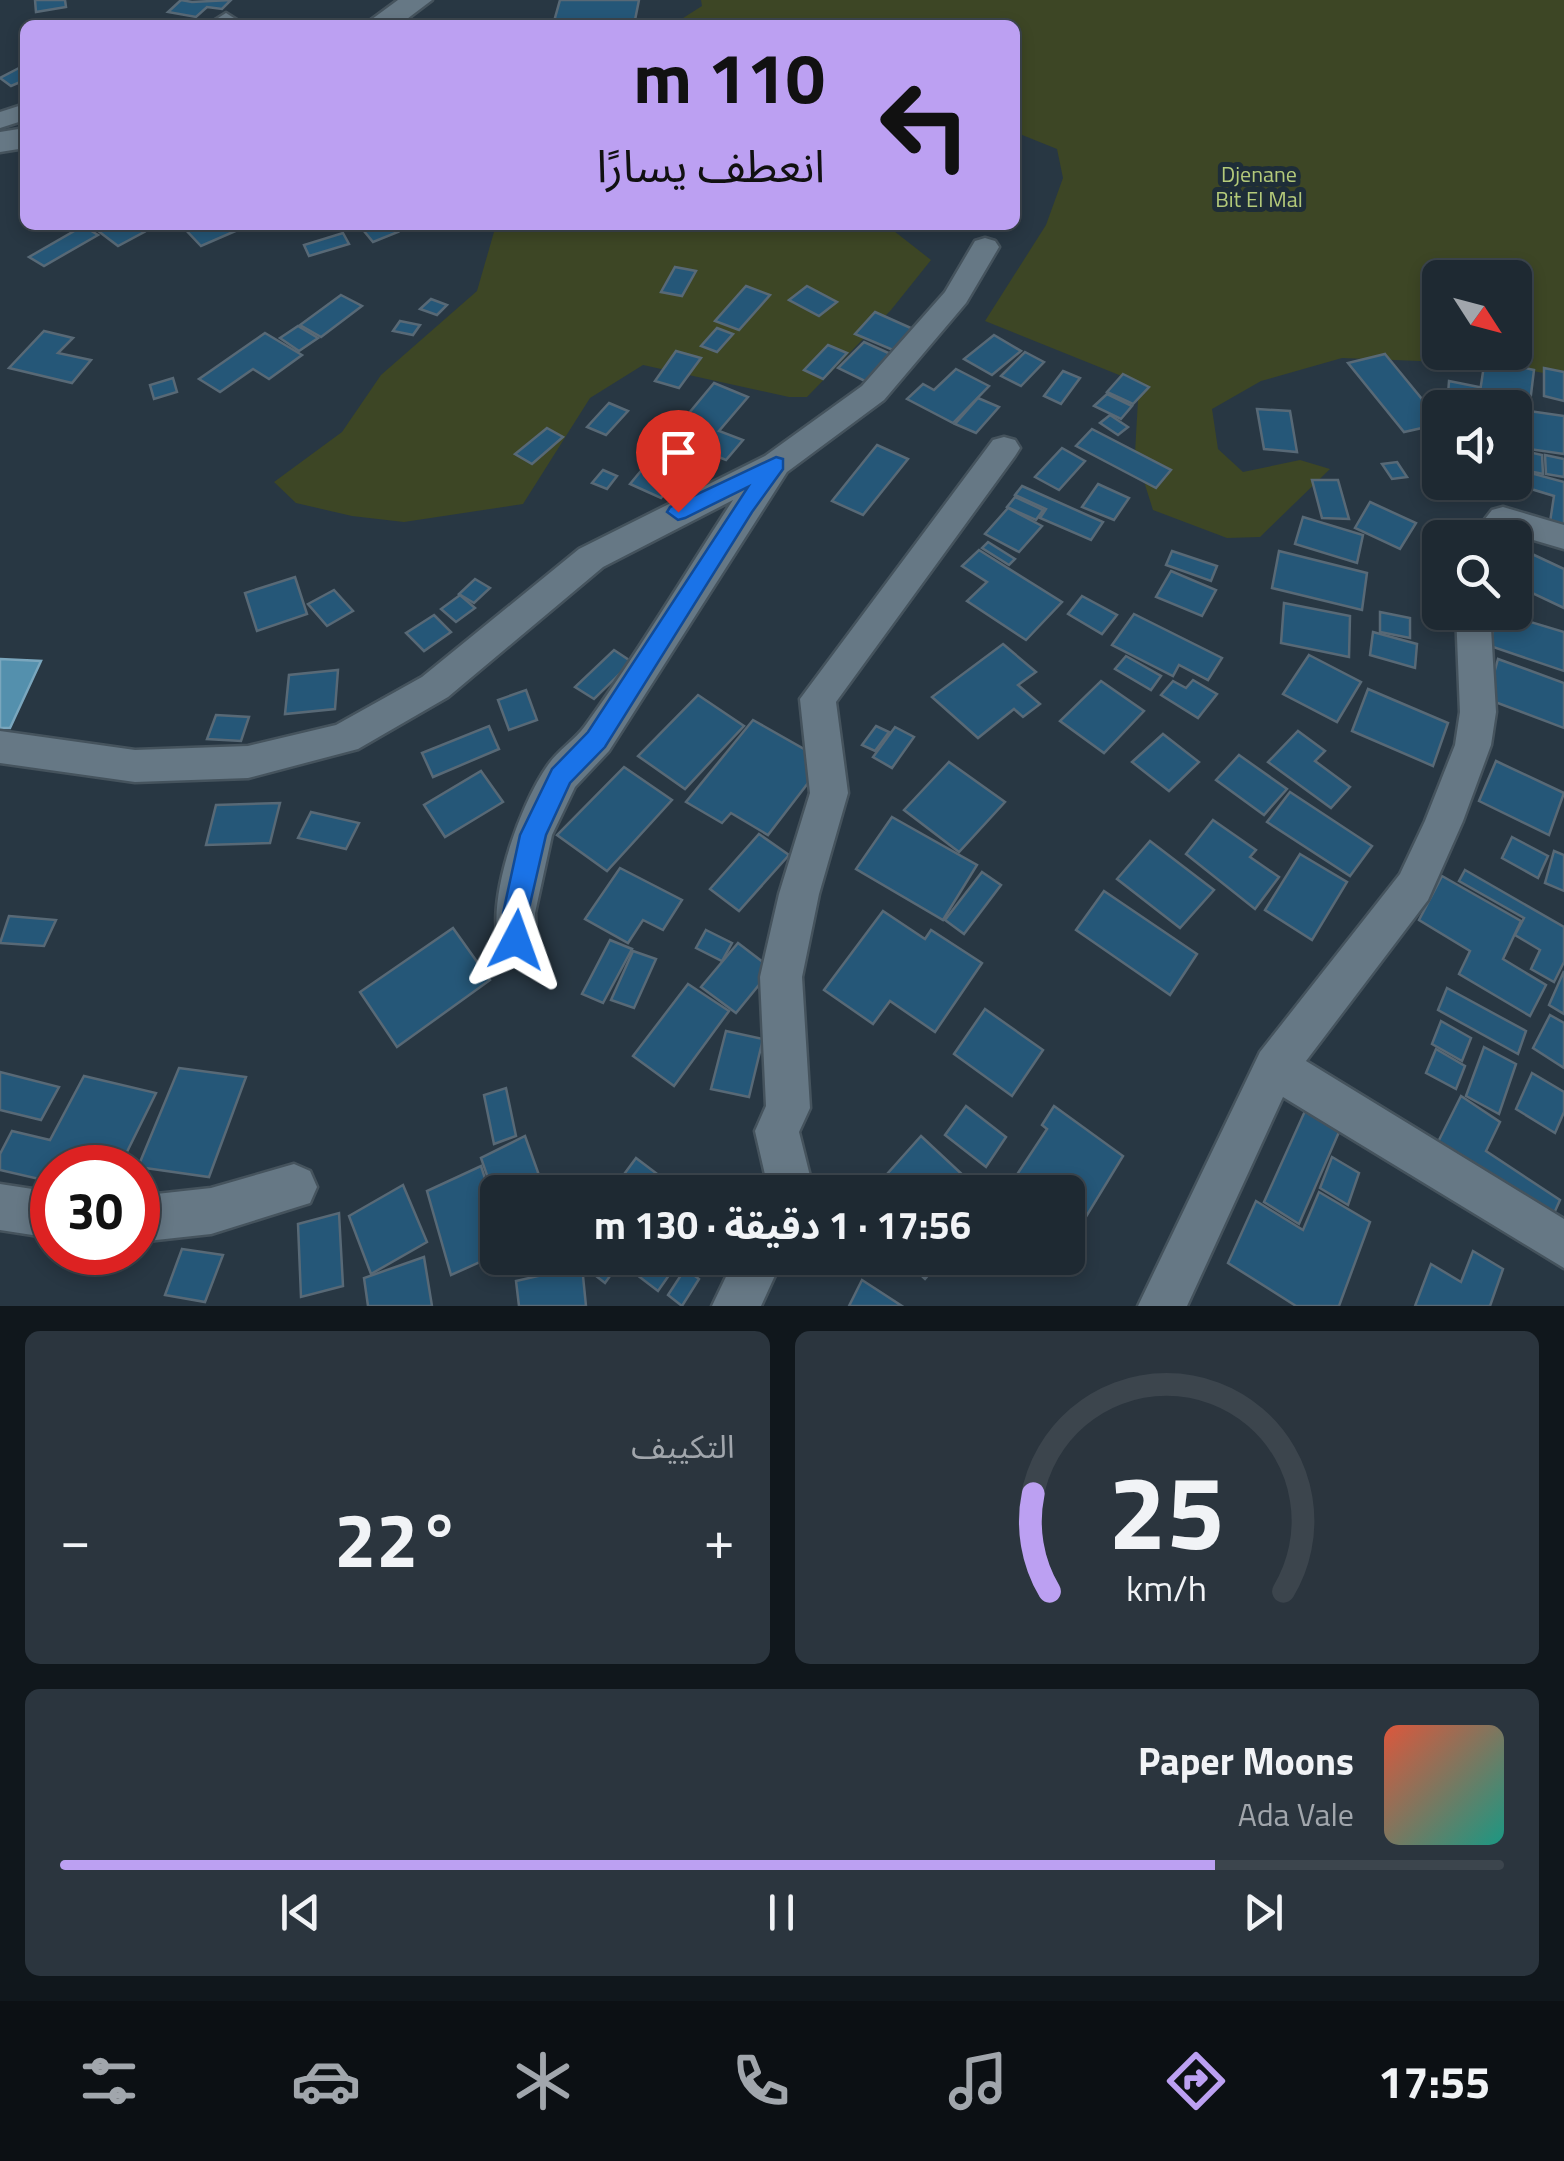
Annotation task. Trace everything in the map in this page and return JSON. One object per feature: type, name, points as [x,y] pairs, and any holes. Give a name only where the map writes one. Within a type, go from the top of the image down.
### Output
[{"type":"street","points":[[387,20],[418,0]]},
{"type":"street","points":[[0,748],[135,766],[248,762],[345,738],[435,687],[591,558],[776,464],[873,393],[956,297],[984,247]]},
{"type":"street","points":[[787,1175],[777,1131],[788,1108],[780,976],[829,793],[818,699],[1004,448]]},
{"type":"street","points":[[516,940],[516,913],[533,835],[561,776],[596,740],[745,506],[776,464]]},
{"type":"street","points":[[1532,528],[1564,537]]},
{"type":"street","points":[[1162,1306],[1274,1066],[1414,887],[1444,822],[1472,745],[1478,712],[1474,630]]},
{"type":"street","points":[[1274,1066],[1564,1244]]},
{"type":"street","points":[[160,1217],[211,1211],[294,1187]]},
{"type":"street","points":[[0,1207],[30,1212]]},
{"type":"street","points":[[736,1306],[752,1275]]},
{"type":"green space","name":"Djenane Bit El Mal","points":[[701,0],[1564,0],[1564,377],[1528,370],[1532,370],[1532,260],[1422,260],[1422,361],[1342,358],[1261,381],[1212,409],[1218,449],[1243,472],[1300,460],[1330,469],[1260,537],[1227,538],[1153,510],[1135,453],[1139,383],[985,321],[1046,225],[1063,178],[1057,149],[1020,134],[1020,20],[680,20],[702,6]]},
{"type":"green space","points":[[495,230],[894,230],[931,260],[891,310],[807,397],[789,397],[643,365],[590,398],[523,504],[404,522],[352,516],[296,503],[274,482],[342,432],[381,375],[477,291]]},
{"type":"water","points":[[0,659],[41,661],[10,728],[0,728]]},
{"type":"building","points":[[35,0],[65,0],[66,7],[36,12]]},
{"type":"building","points":[[181,0],[231,0],[222,9],[207,7],[196,17],[168,12]]},
{"type":"building","points":[[560,0],[639,0],[635,20],[554,20]]},
{"type":"building","points":[[20,68],[20,82],[11,86],[0,78]]},
{"type":"building","points":[[76,230],[90,230],[98,235],[44,266],[29,257]]},
{"type":"building","points":[[97,230],[144,232],[118,246]]},
{"type":"building","points":[[186,230],[238,230],[201,246]]},
{"type":"building","points":[[363,230],[398,232],[373,242]]},
{"type":"building","points":[[343,233],[349,244],[309,256],[304,245]]},
{"type":"building","points":[[675,267],[696,271],[682,296],[661,292]]},
{"type":"building","points":[[746,286],[770,295],[739,330],[715,321]]},
{"type":"building","points":[[807,286],[837,302],[819,316],[789,300]]},
{"type":"building","points":[[341,295],[362,306],[321,337],[300,325]]},
{"type":"building","points":[[431,299],[447,305],[437,315],[420,309]]},
{"type":"building","points":[[875,312],[913,329],[893,350],[855,334]]},
{"type":"building","points":[[400,321],[420,325],[413,335],[393,331]]},
{"type":"building","points":[[298,326],[318,338],[299,351],[280,338]]},
{"type":"building","points":[[717,328],[733,334],[717,352],[701,346]]},
{"type":"building","points":[[44,331],[73,338],[58,353],[91,360],[72,383],[9,368]]},
{"type":"building","points":[[265,333],[302,355],[269,379],[253,369],[220,392],[199,379]]},
{"type":"building","points":[[994,335],[1021,351],[992,375],[964,359]]},
{"type":"building","points":[[864,342],[895,356],[869,383],[838,368]]},
{"type":"building","points":[[828,345],[847,353],[823,379],[804,370]]},
{"type":"building","points":[[676,351],[701,358],[679,388],[655,381]]},
{"type":"building","points":[[1025,352],[1044,362],[1021,386],[1001,376]]},
{"type":"building","points":[[1385,354],[1422,399],[1422,428],[1404,432],[1348,363]]},
{"type":"building","points":[[1544,368],[1564,372],[1564,401],[1544,396]]},
{"type":"building","points":[[956,369],[989,386],[953,423],[907,399],[923,384],[934,390]]},
{"type":"building","points":[[1483,370],[1534,370],[1532,390],[1480,390]]},
{"type":"building","points":[[1063,371],[1080,378],[1061,404],[1044,396]]},
{"type":"building","points":[[1123,374],[1149,387],[1133,404],[1107,392]]},
{"type":"building","points":[[173,378],[177,392],[154,399],[150,385]]},
{"type":"building","points":[[1449,381],[1479,387],[1479,390],[1448,390]]},
{"type":"building","points":[[714,383],[748,397],[719,431],[743,440],[726,460],[701,450],[661,498],[630,484]]},
{"type":"building","points":[[1107,394],[1132,406],[1121,419],[1094,406]]},
{"type":"building","points":[[978,398],[999,407],[976,433],[955,424]]},
{"type":"building","points":[[609,403],[628,411],[606,435],[587,427]]},
{"type":"building","points":[[1257,409],[1290,411],[1297,452],[1264,449]]},
{"type":"building","points":[[1532,411],[1564,416],[1564,454],[1532,449]]},
{"type":"building","points":[[1110,415],[1128,427],[1118,435],[1100,423]]},
{"type":"building","points":[[547,428],[563,437],[532,464],[515,454]]},
{"type":"building","points":[[1092,429],[1171,470],[1156,488],[1076,446]]},
{"type":"building","points":[[877,445],[908,459],[863,515],[832,501]]},
{"type":"building","points":[[1062,448],[1085,461],[1059,490],[1035,477]]},
{"type":"building","points":[[1532,453],[1542,455],[1543,474],[1532,472]]},
{"type":"building","points":[[1545,455],[1564,459],[1564,477],[1546,474]]},
{"type":"building","points":[[1397,462],[1407,477],[1392,479],[1382,464]]},
{"type":"building","points":[[603,470],[617,476],[607,489],[592,483]]},
{"type":"building","points":[[1532,473],[1564,482],[1564,526],[1550,522],[1554,496],[1532,489]]},
{"type":"building","points":[[1312,480],[1338,480],[1349,519],[1322,518]]},
{"type":"building","points":[[1098,484],[1129,498],[1114,520],[1082,507]]},
{"type":"building","points":[[1022,486],[1103,522],[1091,540],[1040,518],[1046,509],[1015,495]]},
{"type":"building","points":[[1015,497],[1043,510],[1036,520],[1007,507]]},
{"type":"building","points":[[1370,502],[1416,523],[1400,549],[1355,528]]},
{"type":"building","points":[[1008,508],[1042,526],[1019,552],[985,534]]},
{"type":"building","points":[[1303,517],[1363,535],[1357,563],[1295,544]]},
{"type":"building","points":[[988,542],[1015,559],[1009,565],[982,548]]},
{"type":"building","points":[[979,550],[1062,602],[1026,640],[967,601],[987,582],[962,566]]},
{"type":"building","points":[[1172,551],[1217,566],[1211,581],[1166,565]]},
{"type":"building","points":[[1279,551],[1367,573],[1362,610],[1272,588]]},
{"type":"building","points":[[1532,554],[1564,569],[1564,608],[1532,593]]},
{"type":"building","points":[[1171,571],[1216,590],[1202,616],[1156,597]]},
{"type":"building","points":[[295,577],[307,614],[257,631],[245,593]]},
{"type":"building","points":[[475,579],[490,588],[474,603],[459,594]]},
{"type":"building","points":[[334,590],[353,611],[327,626],[308,604]]},
{"type":"building","points":[[460,595],[475,608],[456,622],[441,609]]},
{"type":"building","points":[[1082,596],[1117,615],[1102,634],[1068,614]]},
{"type":"building","points":[[1284,603],[1350,616],[1349,657],[1281,643]]},
{"type":"building","points":[[1380,612],[1410,618],[1410,638],[1380,632]]},
{"type":"building","points":[[1134,614],[1222,658],[1208,680],[1179,665],[1173,676],[1112,645]]},
{"type":"building","points":[[434,615],[451,632],[424,651],[406,633]]},
{"type":"building","points":[[1532,622],[1564,632],[1564,671],[1490,646],[1493,630],[1532,630]]},
{"type":"building","points":[[1373,632],[1417,644],[1415,668],[1370,655]]},
{"type":"building","points":[[1003,644],[1036,672],[1018,685],[1040,704],[1023,717],[1014,709],[978,738],[932,697]]},
{"type":"building","points":[[614,650],[632,662],[594,699],[575,687]]},
{"type":"building","points":[[1309,655],[1361,682],[1337,722],[1283,694]]},
{"type":"building","points":[[1126,656],[1161,676],[1151,690],[1115,669]]},
{"type":"building","points":[[1498,659],[1564,683],[1564,728],[1487,699]]},
{"type":"building","points":[[338,670],[335,709],[285,714],[289,675]]},
{"type":"building","points":[[1193,680],[1217,694],[1198,718],[1161,695],[1173,681],[1186,688]]},
{"type":"building","points":[[1101,681],[1144,711],[1104,753],[1060,721]]},
{"type":"building","points":[[1368,689],[1448,723],[1433,766],[1352,731]]},
{"type":"building","points":[[526,690],[537,720],[509,730],[498,700]]},
{"type":"building","points":[[698,695],[744,726],[685,789],[638,756]]},
{"type":"building","points":[[216,715],[249,717],[241,741],[207,739]]},
{"type":"building","points":[[753,720],[825,761],[768,835],[731,813],[722,823],[686,802]]},
{"type":"building","points":[[489,726],[499,749],[433,777],[422,753]]},
{"type":"building","points":[[876,726],[889,732],[875,751],[862,745]]},
{"type":"building","points":[[895,727],[914,737],[892,768],[873,757]]},
{"type":"building","points":[[1298,731],[1325,751],[1315,761],[1350,787],[1331,808],[1268,762]]},
{"type":"building","points":[[1163,734],[1199,762],[1169,791],[1132,762]]},
{"type":"building","points":[[1239,755],[1287,789],[1264,815],[1216,780]]},
{"type":"building","points":[[1496,761],[1564,793],[1549,835],[1479,801]]},
{"type":"building","points":[[949,762],[1005,802],[959,852],[904,810]]},
{"type":"building","points":[[624,767],[672,800],[607,871],[557,835]]},
{"type":"building","points":[[481,771],[503,802],[445,837],[424,805]]},
{"type":"building","points":[[1290,792],[1372,846],[1350,876],[1267,822]]},
{"type":"building","points":[[280,803],[270,843],[206,845],[216,805]]},
{"type":"building","points":[[311,812],[359,823],[346,849],[298,838]]},
{"type":"building","points":[[892,817],[977,865],[943,920],[856,869]]},
{"type":"building","points":[[1213,820],[1256,850],[1250,857],[1279,877],[1255,909],[1186,854]]},
{"type":"building","points":[[759,834],[789,855],[739,911],[710,889]]},
{"type":"building","points":[[1512,837],[1548,856],[1538,878],[1502,858]]},
{"type":"building","points":[[1150,841],[1214,890],[1180,928],[1117,879]]},
{"type":"building","points":[[1554,851],[1564,855],[1564,891],[1545,883]]},
{"type":"building","points":[[1300,854],[1347,882],[1312,940],[1265,910]]},
{"type":"building","points":[[620,868],[682,900],[663,930],[643,920],[628,943],[585,919]]},
{"type":"building","points":[[1465,870],[1564,927],[1564,962],[1554,982],[1531,969],[1540,950],[1515,935],[1524,918],[1459,881]]},
{"type":"building","points":[[982,872],[1001,885],[964,934],[945,920]]},
{"type":"building","points":[[1442,876],[1521,921],[1503,959],[1546,985],[1530,1016],[1459,974],[1470,951],[1419,920]]},
{"type":"building","points":[[1104,891],[1197,954],[1170,995],[1076,930]]},
{"type":"building","points":[[883,911],[925,939],[931,930],[982,963],[935,1032],[890,1001],[873,1024],[824,990]]},
{"type":"building","points":[[9,916],[56,920],[44,946],[0,943]]},
{"type":"building","points":[[453,928],[490,980],[397,1047],[360,992]]},
{"type":"building","points":[[706,930],[732,943],[722,961],[696,948]]},
{"type":"building","points":[[610,940],[632,949],[603,1003],[582,994]]},
{"type":"building","points":[[738,943],[772,969],[736,1013],[701,987]]},
{"type":"building","points":[[633,951],[656,959],[634,1008],[611,1000]]},
{"type":"building","points":[[1564,971],[1564,1014],[1549,1005]]},
{"type":"building","points":[[688,984],[729,1011],[674,1086],[633,1056]]},
{"type":"building","points":[[1447,988],[1526,1031],[1518,1054],[1438,1010]]},
{"type":"building","points":[[985,1009],[1043,1050],[1012,1096],[954,1054]]},
{"type":"building","points":[[1550,1015],[1564,1023],[1564,1068],[1533,1048]]},
{"type":"building","points":[[1441,1021],[1471,1038],[1462,1061],[1432,1044]]},
{"type":"building","points":[[726,1031],[763,1039],[749,1097],[711,1089]]},
{"type":"building","points":[[1484,1047],[1516,1064],[1499,1114],[1466,1096]]},
{"type":"building","points":[[1436,1049],[1465,1066],[1456,1089],[1426,1073]]},
{"type":"building","points":[[179,1068],[246,1077],[209,1177],[160,1170],[160,1145],[147,1145]]},
{"type":"building","points":[[0,1072],[59,1087],[41,1120],[0,1110]]},
{"type":"building","points":[[1532,1073],[1564,1092],[1564,1112],[1555,1133],[1516,1109]]},
{"type":"building","points":[[84,1076],[156,1093],[130,1145],[30,1145],[30,1177],[0,1170],[0,1154],[12,1131],[50,1140]]},
{"type":"building","points":[[506,1088],[516,1136],[494,1144],[484,1095]]},
{"type":"building","points":[[1461,1096],[1500,1122],[1486,1151],[1560,1200],[1552,1218],[1438,1142]]},
{"type":"building","points":[[966,1106],[1006,1137],[986,1167],[945,1135]]},
{"type":"building","points":[[1054,1106],[1123,1156],[1085,1218],[1085,1175],[1017,1175],[1047,1129],[1042,1125]]},
{"type":"building","points":[[1305,1111],[1339,1132],[1299,1224],[1264,1202]]},
{"type":"building","points":[[525,1136],[539,1175],[487,1175],[481,1158]]},
{"type":"building","points":[[921,1136],[963,1175],[886,1175]]},
{"type":"building","points":[[1332,1157],[1359,1173],[1348,1205],[1320,1188]]},
{"type":"building","points":[[636,1158],[658,1175],[624,1175]]},
{"type":"building","points":[[481,1166],[480,1262],[451,1275],[427,1191]]},
{"type":"building","points":[[403,1185],[427,1242],[371,1274],[349,1216]]},
{"type":"building","points":[[1319,1192],[1370,1222],[1339,1306],[1296,1306],[1228,1263],[1256,1201],[1303,1230]]},
{"type":"building","points":[[339,1213],[343,1286],[301,1297],[298,1224]]},
{"type":"building","points":[[182,1249],[223,1255],[205,1302],[165,1295]]},
{"type":"building","points":[[1473,1251],[1503,1269],[1490,1306],[1415,1306],[1431,1264],[1461,1282]]},
{"type":"building","points":[[424,1257],[432,1306],[368,1306],[364,1278]]},
{"type":"building","points":[[542,1275],[583,1275],[586,1306],[519,1306],[516,1281]]},
{"type":"building","points":[[595,1275],[611,1275],[605,1283]]},
{"type":"building","points":[[637,1275],[669,1275],[658,1291]]},
{"type":"building","points":[[681,1275],[699,1279],[682,1306],[668,1295]]},
{"type":"building","points":[[862,1280],[902,1306],[849,1306]]},
{"type":"route","points":[[516,940],[516,913],[533,835],[561,776],[596,740],[745,506],[776,464],[678,512]]}]
